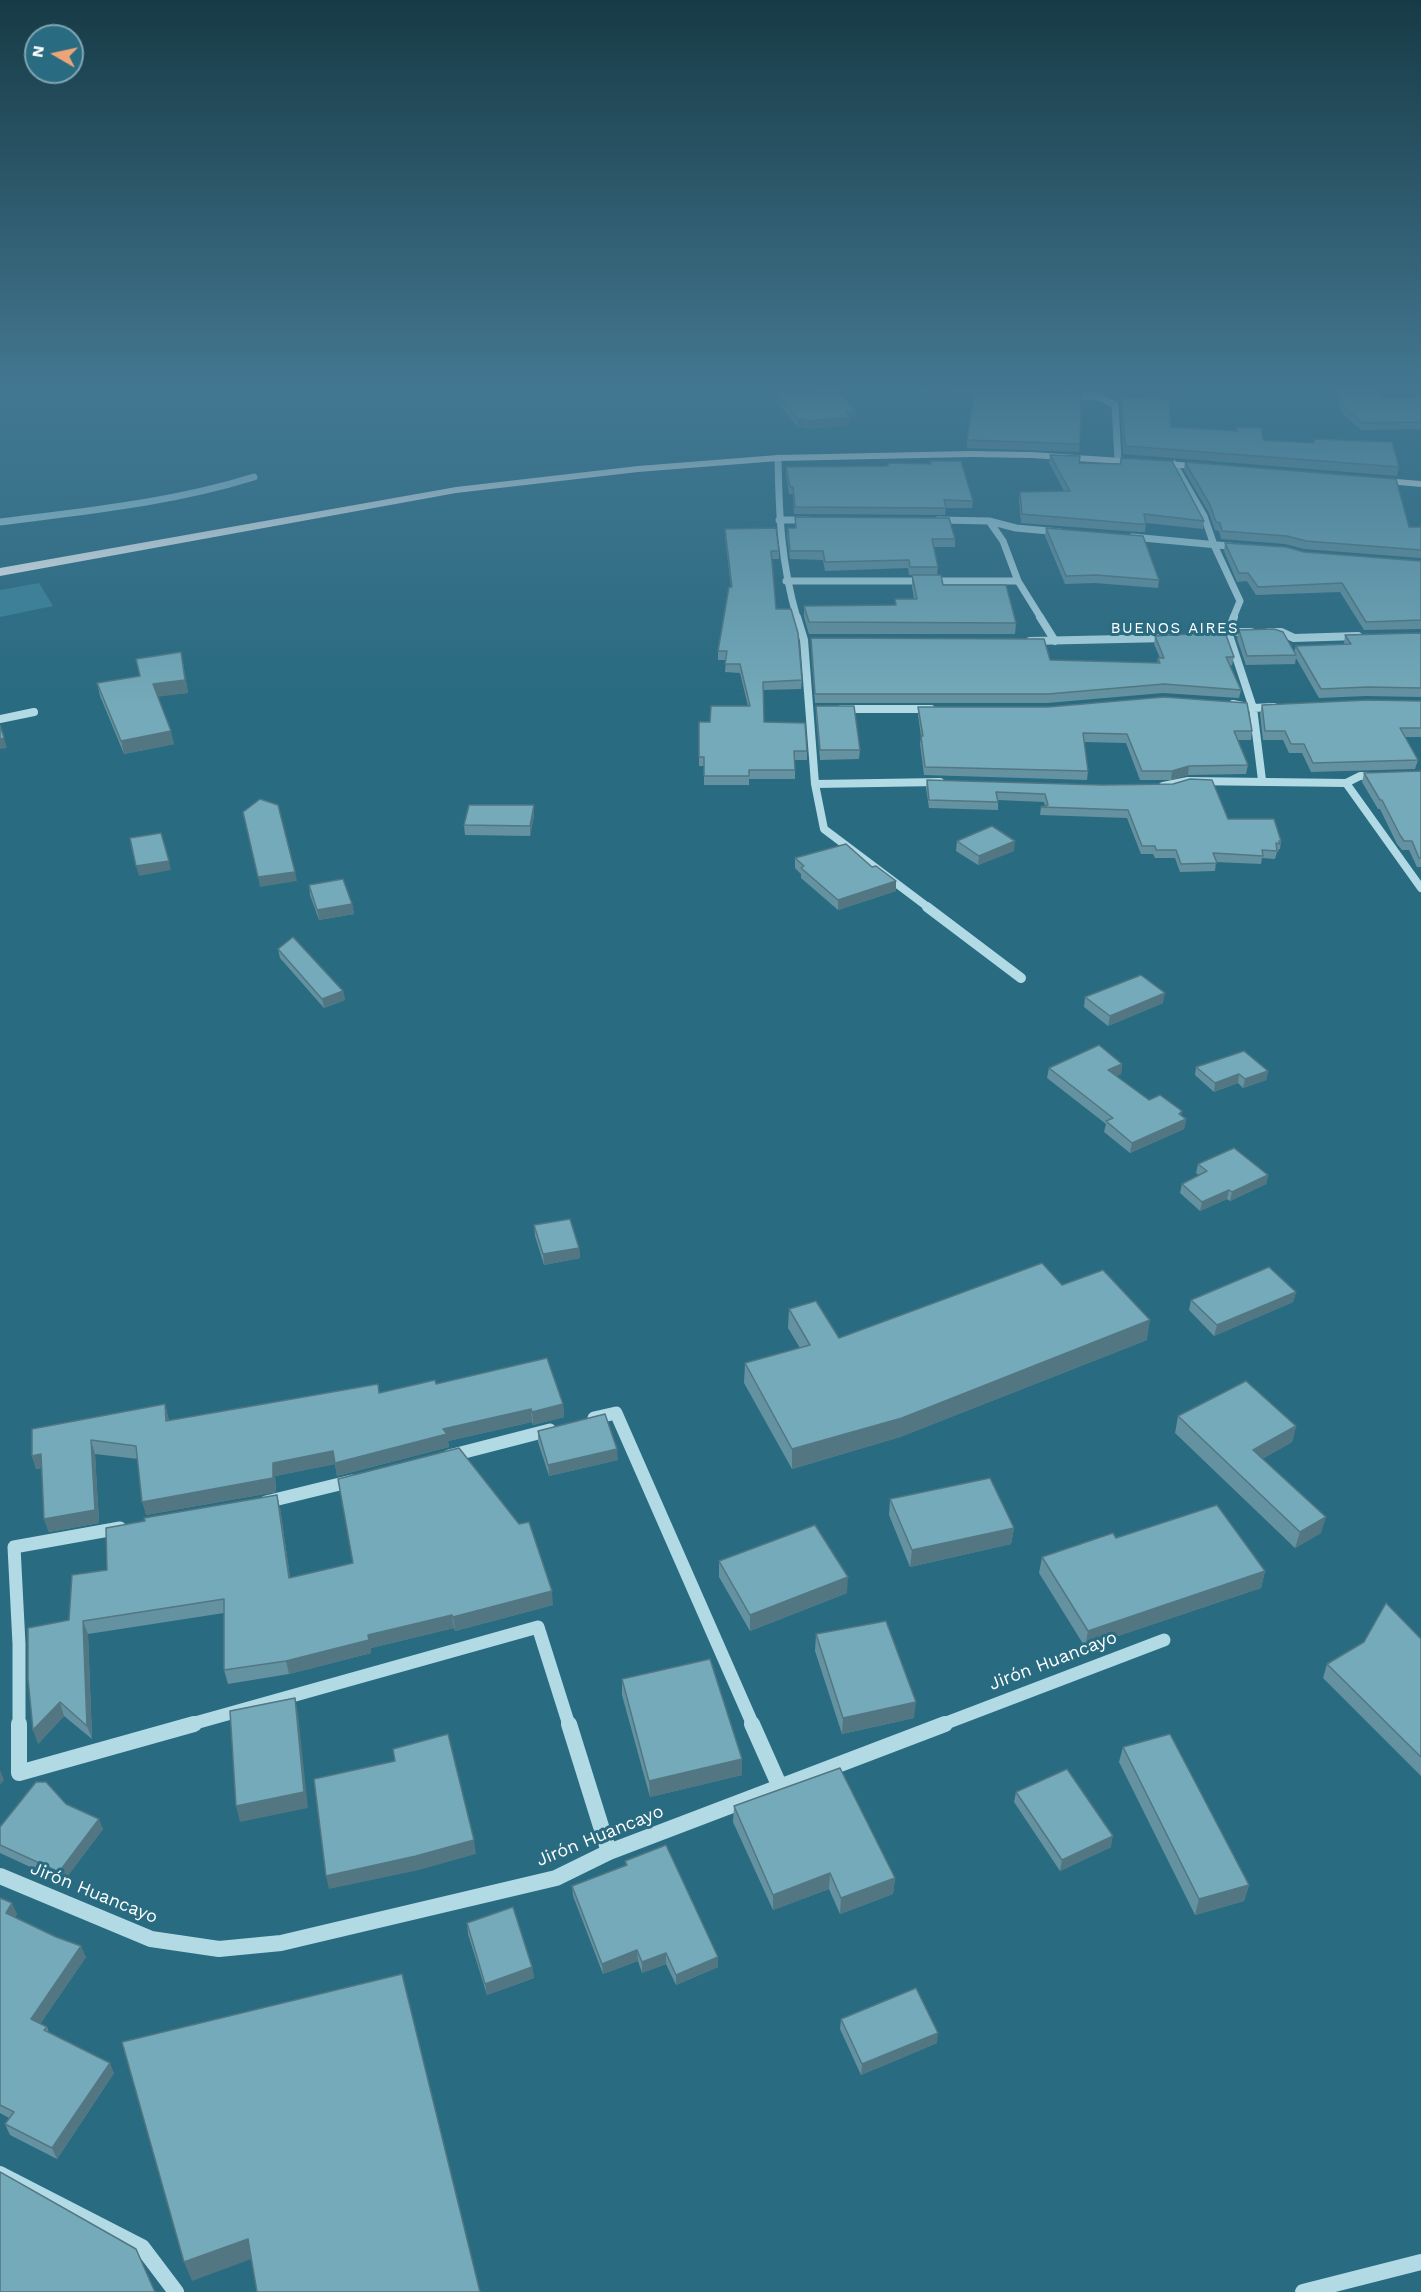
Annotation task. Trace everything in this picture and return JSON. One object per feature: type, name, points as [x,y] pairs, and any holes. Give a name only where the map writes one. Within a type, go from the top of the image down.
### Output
[{"type":"highway","points":[[0,572],[445,492]]},
{"type":"street","points":[[0,522],[147,503],[205,492]]},
{"type":"street","points":[[779,492],[779,520],[786,581],[804,640],[815,783],[824,829],[1021,978]]},
{"type":"street","points":[[1190,492],[1204,516],[1214,545],[1240,601],[1228,632],[1253,708],[1262,780]]},
{"type":"street","points":[[779,520],[813,520]]},
{"type":"street","points":[[927,520],[989,521],[1016,528],[1073,533]]},
{"type":"street","points":[[989,521],[1003,541],[1018,581],[1055,641]]},
{"type":"street","points":[[1120,537],[1250,548]]},
{"type":"street","points":[[786,581],[1018,581]]},
{"type":"street","points":[[1204,636],[1228,632],[1281,632],[1294,638],[1363,636]]},
{"type":"street","points":[[1019,641],[1172,638]]},
{"type":"street","points":[[804,640],[816,640]]},
{"type":"street","points":[[1225,704],[1247,705],[1253,708],[1287,706]]},
{"type":"street","points":[[808,709],[820,709]]},
{"type":"street","points":[[832,709],[940,709]]},
{"type":"street","points":[[0,719],[34,712]]},
{"type":"street","points":[[1148,786],[1172,786],[1188,781],[1262,780],[1346,783],[1360,776],[1390,776]]},
{"type":"street","points":[[815,783],[952,782]]},
{"type":"street","points":[[1346,783],[1421,888]]},
{"type":"street","points":[[582,1421],[616,1413],[780,1787]]},
{"type":"street","points":[[436,1459],[560,1427]]},
{"type":"street","points":[[255,1504],[368,1477]]},
{"type":"street","points":[[129,1527],[14,1547],[19,1644],[19,1773],[538,1627],[609,1852]]},
{"type":"street","name":"Jirón Huancayo","points":[[0,1876],[151,1939],[219,1949],[281,1943],[556,1878],[609,1852],[1164,1640]]},
{"type":"street","points":[[0,2174],[142,2247],[176,2292]]},
{"type":"street","points":[[1303,2292],[1421,2262]]},
{"type":"shaded area","points":[[39,583],[53,606],[0,617],[0,590]]},
{"type":"building","points":[[793,492],[970,492],[973,501],[944,500],[946,508],[795,507]]},
{"type":"building","points":[[1020,492],[1189,492],[1204,521],[1144,514],[1146,524],[1139,524],[1022,514]]},
{"type":"building","points":[[1202,492],[1400,492],[1409,527],[1421,527],[1421,550],[1306,541],[1287,536],[1222,531]]},
{"type":"building","points":[[795,517],[949,518],[955,539],[932,539],[938,567],[910,567],[909,560],[825,562],[823,551],[790,551],[788,528],[796,528]]},
{"type":"building","points":[[776,528],[779,551],[771,551],[776,609],[791,609],[798,633],[802,680],[763,682],[764,722],[805,723],[807,751],[794,751],[795,770],[749,770],[749,776],[704,776],[704,757],[699,757],[699,722],[710,722],[711,706],[750,706],[740,664],[725,664],[727,651],[718,651],[729,587],[732,587],[725,529]]},
{"type":"building","points":[[1046,528],[1143,536],[1159,580],[1096,575],[1066,576]]},
{"type":"building","points":[[1225,543],[1421,561],[1421,620],[1366,622],[1342,583],[1258,587],[1248,573],[1239,573]]},
{"type":"building","points":[[912,575],[941,575],[943,585],[1006,585],[1016,623],[809,622],[804,606],[896,605],[895,599],[917,599]]},
{"type":"building","points":[[1274,629],[1283,632],[1296,655],[1247,656],[1239,630]]},
{"type":"building","points":[[1225,632],[1234,657],[1226,657],[1241,690],[1164,684],[1048,694],[815,694],[811,638],[1044,639],[1050,660],[1160,663],[1158,658],[1164,658],[1155,636]]},
{"type":"building","points":[[1421,633],[1421,688],[1321,689],[1296,646],[1351,644],[1345,635]]},
{"type":"building","points":[[181,652],[185,680],[153,684],[171,731],[121,741],[97,683],[140,676],[136,659]]},
{"type":"building","points":[[1164,697],[1247,703],[1252,731],[1234,731],[1248,765],[1189,766],[1172,771],[1142,771],[1127,734],[1083,733],[1088,771],[925,767],[918,707],[1048,707]]},
{"type":"building","points":[[1368,700],[1421,701],[1421,728],[1400,728],[1418,760],[1313,763],[1304,744],[1291,744],[1285,731],[1265,731],[1262,705]]},
{"type":"building","points":[[816,706],[854,706],[860,750],[820,750]]},
{"type":"building","points":[[0,725],[4,738],[0,739]]},
{"type":"building","points":[[1421,771],[1421,858],[1419,858],[1412,841],[1404,841],[1400,835],[1382,800],[1364,773]]},
{"type":"building","points":[[1190,779],[1212,780],[1228,819],[1274,819],[1281,841],[1279,841],[1280,844],[1276,843],[1277,851],[1262,850],[1263,856],[1213,853],[1217,863],[1181,864],[1176,850],[1156,850],[1155,846],[1142,846],[1128,810],[1041,807],[1048,805],[1045,794],[996,792],[998,802],[929,800],[927,780],[1102,785],[1173,784]]},
{"type":"building","points":[[260,799],[278,805],[295,872],[258,877],[243,812]]},
{"type":"building","points":[[469,805],[534,805],[530,826],[464,825]]},
{"type":"building","points":[[992,826],[1015,841],[979,856],[957,841]]},
{"type":"building","points":[[161,833],[169,861],[136,866],[130,838]]},
{"type":"building","points":[[846,844],[872,867],[876,866],[896,881],[838,900],[801,868],[804,866],[795,858]]},
{"type":"building","points":[[343,879],[352,904],[317,910],[309,885]]},
{"type":"building","points":[[293,937],[343,991],[322,999],[278,949]]},
{"type":"building","points":[[1141,975],[1165,993],[1110,1016],[1085,997]]},
{"type":"building","points":[[1099,1045],[1122,1064],[1108,1070],[1149,1100],[1160,1095],[1182,1111],[1179,1114],[1186,1119],[1132,1143],[1106,1121],[1113,1118],[1049,1068]]},
{"type":"building","points":[[1244,1051],[1268,1071],[1245,1079],[1239,1074],[1215,1083],[1196,1067]]},
{"type":"building","points":[[1234,1148],[1268,1175],[1232,1192],[1229,1190],[1202,1202],[1182,1184],[1207,1171],[1198,1164]]},
{"type":"building","points":[[570,1219],[579,1248],[543,1254],[534,1225]]},
{"type":"building","points":[[1042,1263],[1062,1285],[1103,1270],[1150,1320],[902,1418],[792,1449],[745,1363],[810,1345],[789,1309],[816,1301],[839,1338]]},
{"type":"building","points":[[1269,1267],[1296,1292],[1217,1325],[1191,1300]]},
{"type":"building","points":[[547,1358],[563,1404],[443,1429],[447,1434],[335,1463],[333,1451],[273,1463],[273,1478],[142,1502],[136,1446],[91,1440],[95,1510],[44,1519],[41,1454],[32,1456],[32,1429],[165,1404],[166,1421],[378,1384],[379,1393],[435,1380],[436,1384]]},
{"type":"building","points":[[1246,1381],[1296,1426],[1253,1450],[1326,1517],[1300,1532],[1178,1416]]},
{"type":"building","points":[[605,1414],[617,1449],[548,1465],[538,1431]]},
{"type":"building","points":[[459,1448],[519,1524],[529,1522],[552,1591],[453,1617],[452,1615],[368,1635],[369,1640],[286,1661],[224,1670],[224,1599],[83,1621],[87,1726],[60,1702],[33,1730],[28,1679],[28,1628],[69,1620],[72,1575],[107,1570],[106,1528],[145,1521],[144,1518],[277,1495],[289,1578],[353,1563],[338,1479]]},
{"type":"building","points":[[990,1478],[1014,1528],[912,1550],[890,1499]]},
{"type":"building","points":[[1217,1505],[1265,1571],[1088,1631],[1042,1557],[1113,1533],[1116,1538]]},
{"type":"building","points":[[815,1525],[848,1577],[750,1615],[719,1561]]},
{"type":"building","points":[[1386,1603],[1421,1639],[1421,1757],[1327,1664],[1364,1642]]},
{"type":"building","points":[[886,1621],[916,1702],[843,1718],[816,1634]]},
{"type":"building","points":[[710,1659],[742,1759],[649,1781],[622,1679]]},
{"type":"building","points":[[295,1698],[304,1792],[236,1806],[230,1711]]},
{"type":"building","points":[[448,1734],[474,1840],[416,1856],[326,1876],[314,1779],[395,1761],[393,1749]]},
{"type":"building","points":[[1170,1734],[1249,1885],[1199,1899],[1123,1747]]},
{"type":"building","points":[[840,1768],[895,1878],[841,1898],[830,1873],[773,1895],[734,1806]]},
{"type":"building","points":[[1067,1769],[1113,1836],[1062,1860],[1016,1792]]},
{"type":"building","points":[[36,1782],[46,1782],[66,1804],[99,1819],[59,1872],[0,1845],[0,1827]]},
{"type":"building","points":[[666,1845],[718,1957],[676,1975],[666,1953],[642,1962],[637,1950],[602,1964],[572,1886],[627,1865],[625,1861]]},
{"type":"building","points":[[0,1898],[12,1903],[6,1913],[56,1937],[81,1946],[31,2019],[47,2027],[44,2030],[110,2063],[52,2148],[5,2124],[14,2112],[0,2105]]},
{"type":"building","points":[[513,1907],[532,1967],[485,1984],[467,1923]]},
{"type":"building","points":[[402,1974],[480,2292],[257,2292],[248,2239],[184,2262],[122,2042]]},
{"type":"building","points":[[916,1988],[938,2033],[862,2064],[841,2019]]},
{"type":"building","points":[[0,2172],[136,2249],[155,2292],[0,2292]]},
{"type":"district","name":"BUENOS AIRES","points":[[1175,629]]}]
